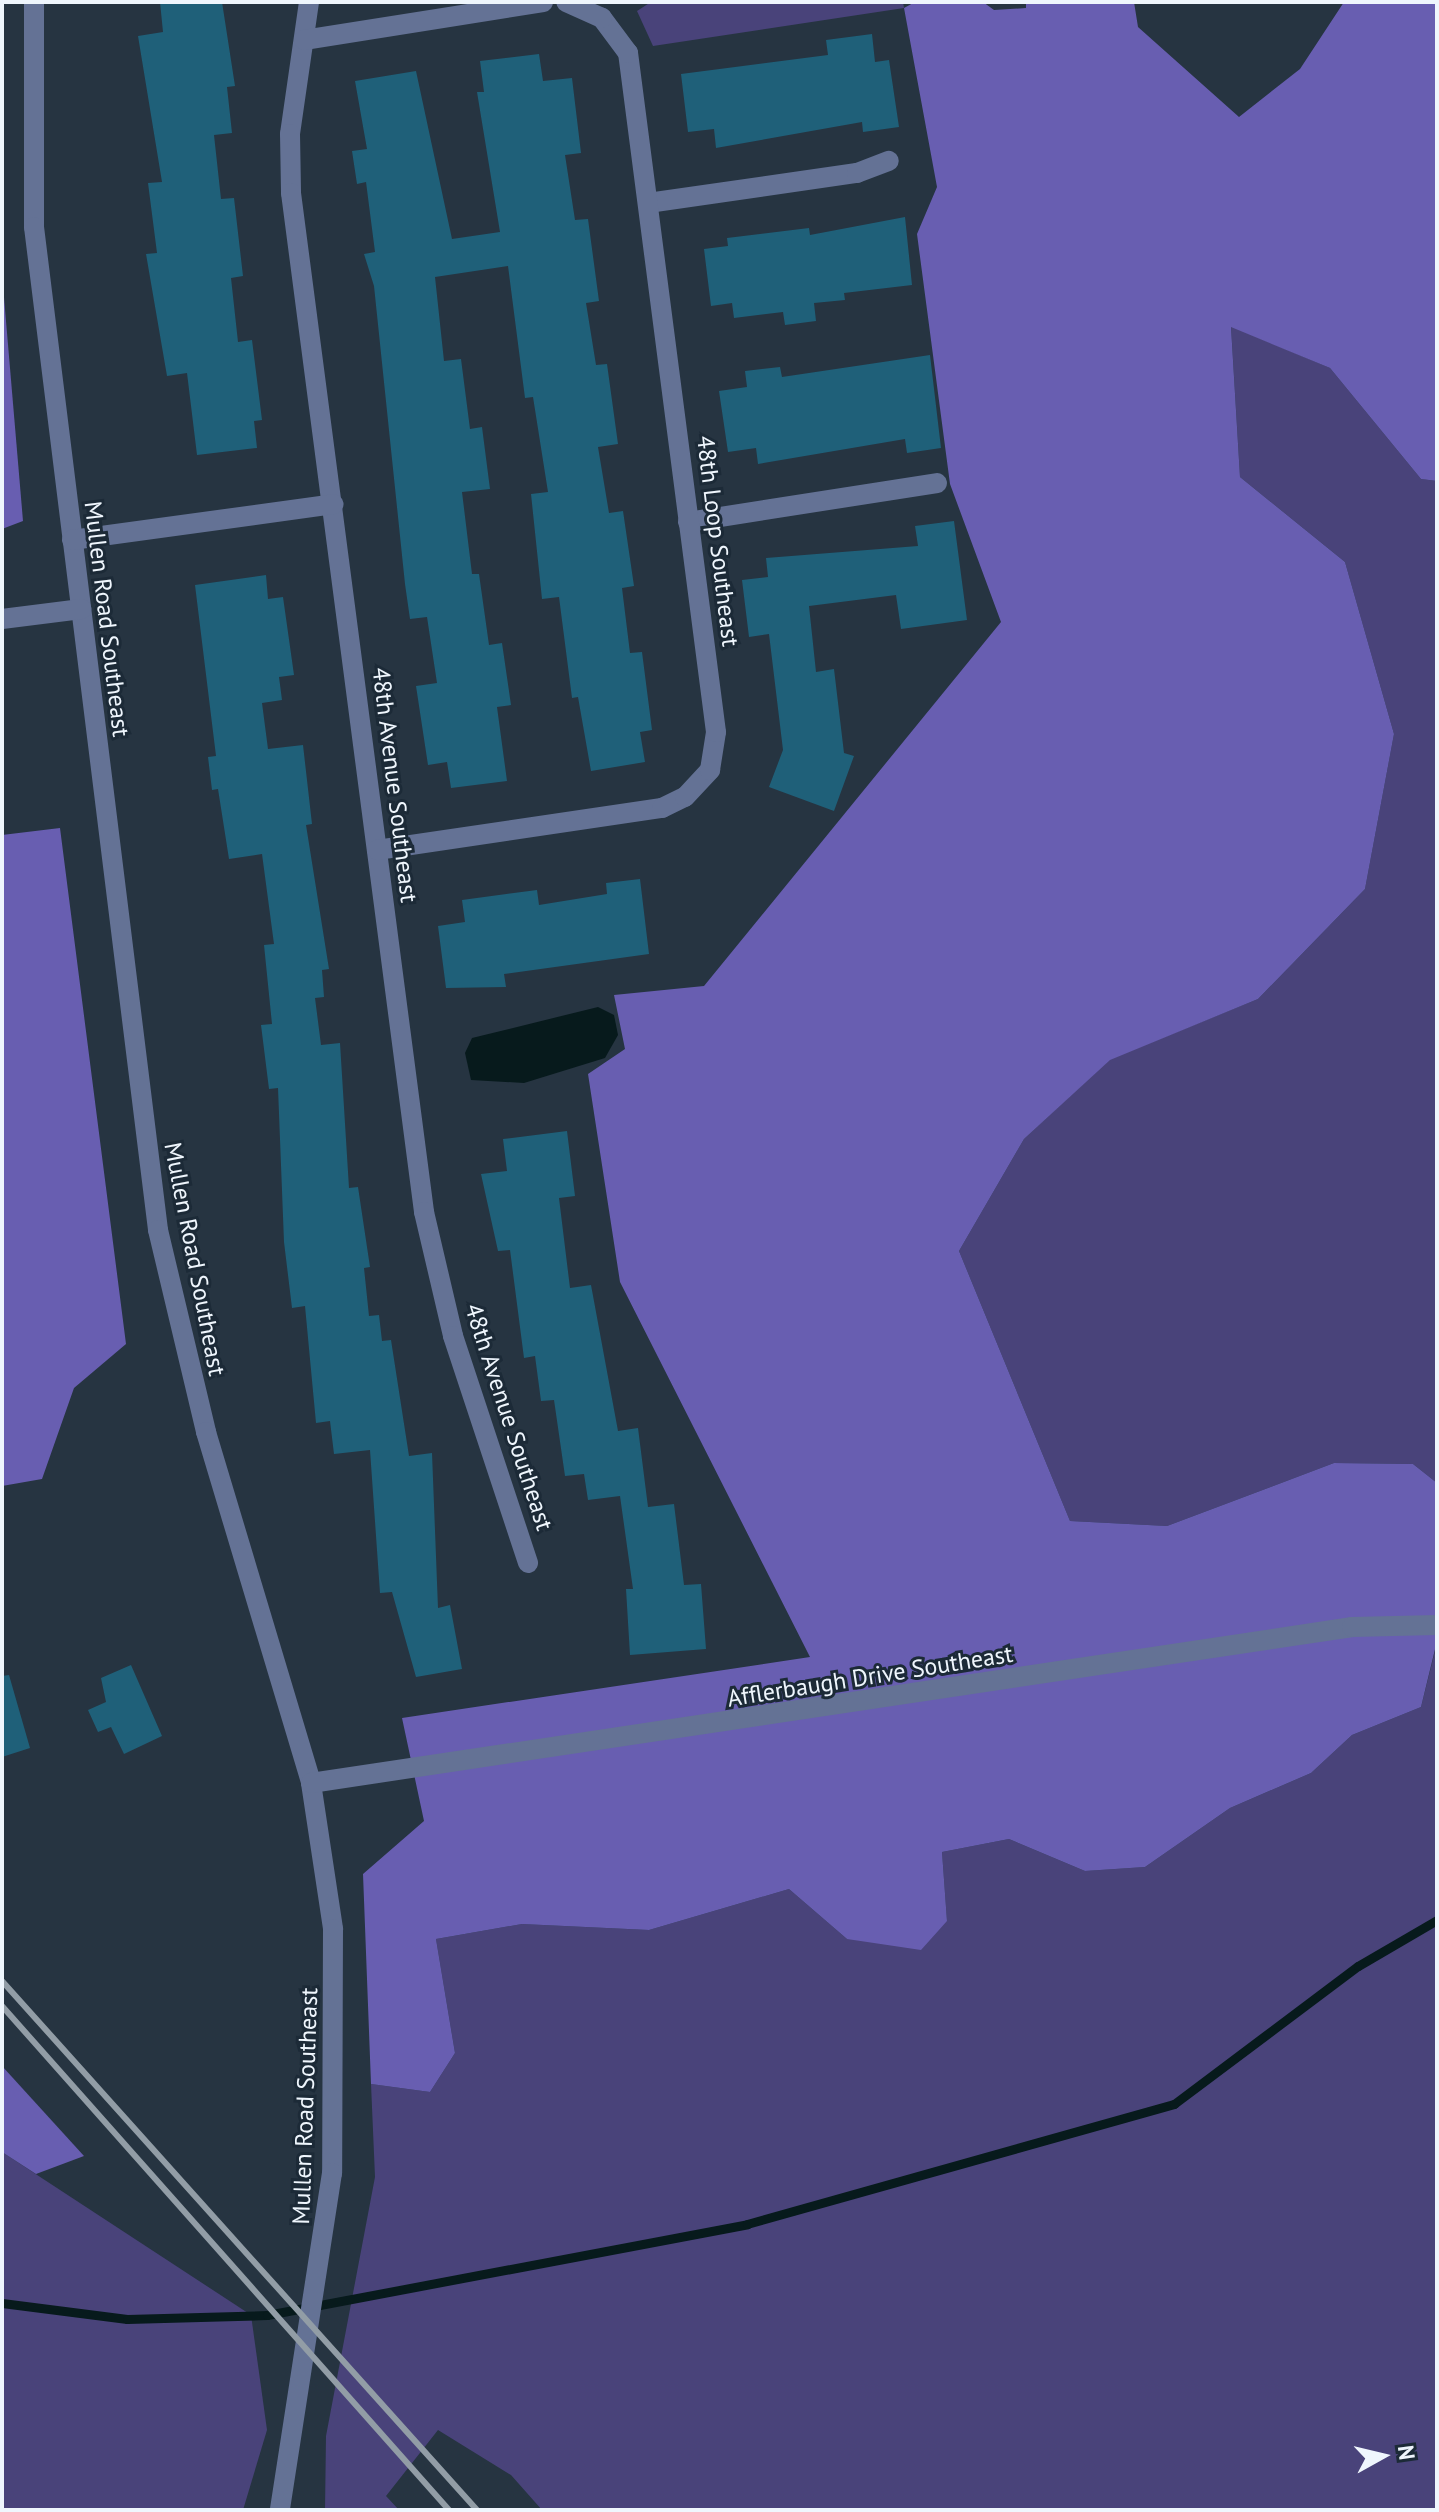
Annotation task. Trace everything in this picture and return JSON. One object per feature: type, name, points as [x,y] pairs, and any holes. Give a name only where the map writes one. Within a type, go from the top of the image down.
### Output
[{"type":"street","name":"Mullen Road Southeast","points":[[34,2],[34,227],[158,1230],[195,1393],[311,1783],[335,1983],[329,2200],[280,2510]]},
{"type":"street","name":"48th Avenue Southeast","points":[[309,2],[290,134],[291,193],[424,1212],[453,1336],[528,1563]]},
{"type":"street","points":[[304,40],[543,2]]},
{"type":"street","name":"48th Loop Southeast","points":[[377,850],[662,808],[697,787],[710,770],[716,732],[628,53],[602,18],[566,2]]},
{"type":"street","points":[[648,203],[857,173],[889,161]]},
{"type":"street","points":[[688,522],[937,483]]},
{"type":"street","points":[[72,540],[334,504]]},
{"type":"street","points":[[2,619],[81,609]]},
{"type":"street","name":"Afflerbaugh Drive Southeast","points":[[311,1783],[869,1705],[1336,1629],[1437,1625]]},
{"type":"shaded area","points":[[651,2],[903,2],[904,8],[653,46],[637,11]]},
{"type":"shaded area","points":[[915,2],[983,2],[994,10],[1026,8],[1026,2],[1134,2],[1138,27],[1239,117],[1300,69],[1344,2],[1437,2],[1437,481],[1421,479],[1330,368],[1231,327],[1240,477],[1345,562],[1394,734],[1365,889],[1258,999],[1110,1060],[1024,1139],[959,1251],[1070,1521],[1167,1526],[1334,1463],[1413,1464],[1437,1483],[1437,1641],[1421,1707],[1352,1735],[1311,1773],[1230,1808],[1145,1867],[1085,1871],[1009,1839],[942,1852],[947,1921],[921,1950],[847,1939],[789,1889],[649,1930],[522,1924],[436,1939],[455,2053],[430,2092],[371,2084],[363,1874],[424,1821],[402,1718],[810,1657],[620,1282],[588,1074],[625,1049],[614,995],[704,986],[1001,622],[950,484],[917,234],[937,187],[904,8]]},
{"type":"shaded area","points":[[2,274],[23,521],[2,529]]},
{"type":"shaded area","points":[[1231,326],[1330,368],[1421,479],[1437,481],[1437,1483],[1413,1464],[1334,1463],[1167,1526],[1070,1521],[959,1251],[1024,1139],[1110,1059],[1258,999],[1365,889],[1394,734],[1345,562],[1240,477]]},
{"type":"shaded area","points":[[60,828],[126,1344],[74,1388],[42,1479],[2,1486],[2,835]]},
{"type":"shaded area","points":[[598,1007],[614,1015],[618,1035],[605,1058],[524,1083],[471,1080],[465,1053],[472,1038]]},
{"type":"shaded area","points":[[1437,1643],[1437,2510],[542,2510],[511,2475],[438,2430],[386,2496],[399,2510],[325,2510],[326,2436],[375,2177],[371,2084],[430,2092],[455,2053],[436,1939],[522,1924],[649,1930],[789,1889],[847,1939],[947,1921],[942,1852],[1009,1839],[1085,1871],[1145,1867],[1230,1808],[1311,1773],[1352,1735],[1421,1707]]},
{"type":"shaded area","points":[[2,2066],[84,2156],[36,2174],[2,2152]]},
{"type":"shaded area","points":[[2,2152],[251,2315],[267,2430],[243,2510],[2,2510]]},
{"type":"building","points":[[160,2],[222,2],[235,86],[227,87],[232,133],[214,135],[221,199],[234,198],[243,276],[231,278],[238,342],[252,340],[262,420],[254,421],[257,448],[197,455],[187,373],[167,376],[146,254],[157,253],[148,183],[162,182],[138,36],[163,32]]},
{"type":"building","points":[[872,34],[875,62],[889,60],[899,127],[863,132],[862,122],[716,148],[714,129],[688,132],[681,74],[828,55],[826,40]]},
{"type":"building","points":[[539,54],[543,81],[572,78],[581,153],[565,155],[575,220],[588,219],[599,301],[586,303],[596,365],[607,364],[618,444],[598,447],[609,513],[623,511],[634,586],[622,588],[630,653],[642,652],[652,730],[640,732],[645,762],[591,771],[578,697],[572,698],[559,597],[542,599],[531,494],[548,492],[533,397],[525,398],[508,266],[435,277],[444,361],[461,359],[470,429],[482,427],[490,489],[462,492],[472,574],[479,574],[489,645],[502,643],[511,705],[497,707],[507,781],[451,788],[447,762],[428,765],[416,686],[437,683],[427,617],[410,619],[405,584],[374,286],[364,254],[375,252],[366,182],[357,184],[352,151],[367,149],[355,81],[416,71],[452,239],[500,232],[477,92],[484,92],[480,61]]},
{"type":"building","points":[[905,217],[912,285],[844,293],[845,300],[814,303],[816,321],[785,325],[783,312],[734,318],[732,303],[711,306],[704,249],[728,246],[727,238],[809,228],[810,235]]},
{"type":"building","points":[[930,355],[941,448],[907,453],[905,439],[758,464],[756,448],[728,452],[719,391],[747,387],[745,371],[780,367],[782,377]]},
{"type":"building","points":[[954,521],[967,620],[901,629],[896,595],[809,606],[816,672],[834,669],[844,753],[854,756],[834,811],[769,787],[783,750],[769,634],[749,637],[742,580],[768,577],[766,558],[918,546],[915,526]]},
{"type":"building","points":[[266,575],[268,599],[283,597],[294,675],[279,677],[282,700],[262,703],[268,749],[303,745],[312,824],[306,825],[329,969],[322,970],[324,997],[315,998],[321,1045],[340,1043],[349,1188],[358,1187],[370,1267],[364,1268],[369,1316],[379,1315],[382,1341],[391,1340],[409,1456],[432,1453],[438,1608],[450,1605],[462,1669],[416,1677],[392,1592],[380,1593],[370,1450],[334,1454],[330,1421],[316,1423],[305,1306],[292,1308],[284,1242],[278,1088],[269,1089],[261,1025],[272,1024],[264,945],[274,944],[262,854],[229,859],[218,789],[212,790],[208,757],[216,756],[195,585]]},
{"type":"building","points":[[640,879],[649,954],[504,974],[506,987],[446,988],[438,926],[465,922],[462,900],[537,890],[539,905],[607,894],[606,883]]},
{"type":"building","points":[[567,1131],[575,1196],[559,1198],[570,1288],[591,1285],[618,1431],[638,1428],[648,1507],[674,1504],[684,1585],[701,1584],[706,1649],[630,1655],[626,1589],[633,1589],[620,1496],[588,1500],[584,1474],[565,1476],[554,1400],[541,1401],[535,1356],[524,1358],[510,1250],[498,1251],[481,1174],[507,1171],[503,1139]]},
{"type":"building","points":[[131,1665],[162,1736],[124,1754],[111,1727],[98,1732],[88,1710],[106,1702],[101,1678]]},
{"type":"building","points":[[9,1675],[30,1748],[2,1757],[2,1676]]},
{"type":"waterway","points":[[2,2303],[127,2319],[267,2315],[747,2224],[1174,2104],[1358,1966],[1437,1920]]},
{"type":"railway","points":[[2,1981],[477,2510]]},
{"type":"railway","points":[[2,2006],[449,2510]]}]
